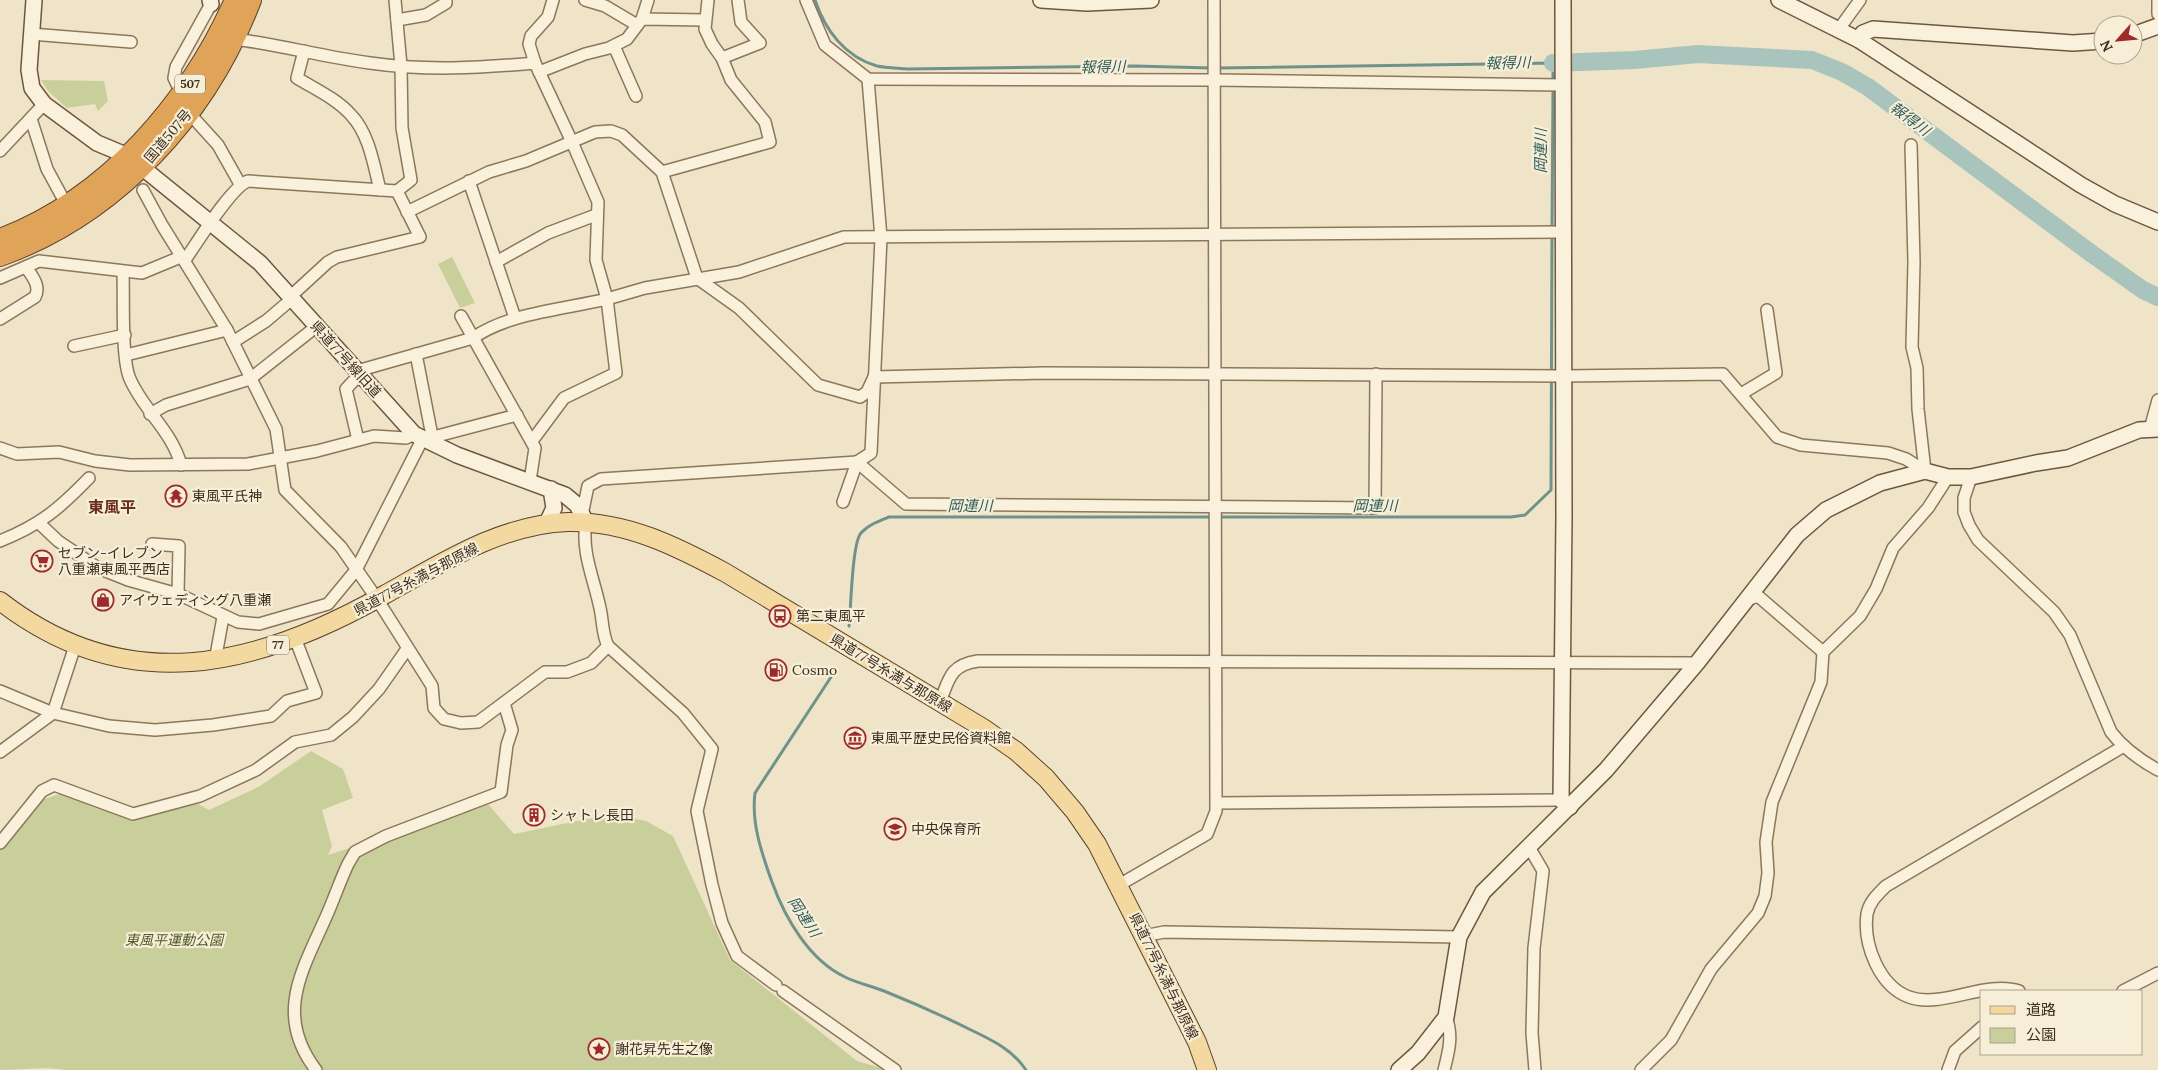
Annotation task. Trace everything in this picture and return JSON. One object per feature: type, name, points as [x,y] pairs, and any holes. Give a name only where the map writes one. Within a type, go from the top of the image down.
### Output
[{"type":"highway","name":"国道507号","points":[[186,104],[196,74],[235,0]]},
{"type":"highway","name":"国道507号","points":[[135,162],[186,104],[212,80],[235,39],[251,0]]},
{"type":"highway","name":"507","points":[[0,239],[32,224],[135,162]]},
{"type":"highway","name":"507","points":[[0,256],[34,242],[77,218],[135,162]]},
{"type":"main road","name":"県道77号糸満与那原線","points":[[0,601],[46,633],[75,646],[121,659],[171,664],[215,661],[247,654],[295,638],[377,599],[478,545],[511,533],[584,518],[650,536],[688,552],[726,573],[940,702],[1016,750],[1046,778],[1075,812],[1092,836],[1119,885],[1197,1042],[1207,1070]]},
{"type":"street","points":[[0,151],[44,104],[37,96],[31,82],[29,54],[34,0]]},
{"type":"street","points":[[0,278],[39,261],[142,273],[184,258],[240,184],[248,181],[397,191],[411,180],[400,114],[401,66],[395,0]]},
{"type":"street","points":[[396,20],[426,16],[446,3],[446,0]]},
{"type":"street","points":[[553,0],[548,17],[530,36],[529,44],[537,67],[598,202],[596,215],[596,260],[607,298],[645,288],[739,272],[844,236],[881,238],[1563,232]]},
{"type":"street","points":[[585,0],[605,6],[639,22],[705,20]]},
{"type":"street","points":[[235,39],[270,43],[370,64],[448,70],[537,67],[614,46],[627,39],[639,22],[648,0]]},
{"type":"street","points":[[662,172],[770,142],[765,122],[731,80],[722,58],[712,44],[705,29],[708,0]]},
{"type":"street","points":[[722,58],[760,43],[741,22],[738,0]]},
{"type":"street","points":[[806,0],[825,45],[868,80],[1214,78],[1563,82]]},
{"type":"street","points":[[1041,0],[1087,3],[1151,0]]},
{"type":"street","points":[[1119,885],[1207,834],[1213,822],[1216,803],[1214,0]]},
{"type":"street","points":[[1563,0],[1565,804]]},
{"type":"street","points":[[1779,0],[1859,40],[2081,185],[2115,204],[2158,222]]},
{"type":"street","points":[[1839,29],[1860,0]]},
{"type":"street","points":[[2158,1],[2158,14]]},
{"type":"street","points":[[211,2],[176,67],[174,78],[186,104],[218,145],[240,184]]},
{"type":"street","points":[[2143,31],[2158,26]]},
{"type":"street","points":[[1859,40],[1864,33],[1873,29],[2063,42],[2093,41]]},
{"type":"street","points":[[31,34],[131,42]]},
{"type":"street","points":[[614,46],[636,96]]},
{"type":"street","points":[[304,51],[297,78],[340,105],[353,116],[364,136],[380,190]]},
{"type":"street","points":[[868,80],[881,238],[871,453],[857,462],[601,479],[588,486],[584,518],[584,548],[600,608],[604,638],[608,646],[683,713],[712,749],[697,811],[722,923],[737,956],[895,1070]]},
{"type":"street","name":"県道77号線旧道","points":[[44,104],[97,143],[135,162],[260,263],[359,372],[423,437],[492,469],[551,489],[572,500],[584,518]]},
{"type":"street","points":[[31,119],[47,169],[66,204]]},
{"type":"street","points":[[407,212],[489,172],[526,161],[595,132],[611,131],[622,135],[662,172],[698,278],[739,308],[818,385],[860,397],[866,392],[874,377]]},
{"type":"street","points":[[1911,145],[1914,262],[1912,347],[1917,368],[1918,410],[1925,471]]},
{"type":"street","points":[[469,182],[515,318]]},
{"type":"street","points":[[144,190],[162,225],[184,258],[233,342],[276,429],[286,490],[341,547],[377,599],[432,686],[434,708],[444,719],[461,723],[478,722],[546,672],[567,672],[590,663],[608,646]]},
{"type":"street","points":[[233,342],[266,321],[328,262],[337,257],[420,237],[397,191]]},
{"type":"street","points":[[496,262],[548,233],[596,215]]},
{"type":"street","points":[[0,318],[35,297],[38,292],[26,267]]},
{"type":"street","points":[[123,272],[126,355],[129,377],[150,414],[169,435],[181,465]]},
{"type":"street","points":[[358,440],[346,389],[359,372],[473,338],[486,329],[515,318],[607,299],[616,372],[564,398],[532,441]]},
{"type":"street","points":[[1741,394],[1776,373],[1767,310]]},
{"type":"street","points":[[461,316],[535,448],[530,481]]},
{"type":"street","points":[[150,414],[166,405],[250,379],[317,326]]},
{"type":"street","points":[[126,355],[226,330]]},
{"type":"street","points":[[74,346],[125,335]]},
{"type":"street","points":[[39,523],[58,541],[98,568],[128,580],[178,594],[223,617],[238,622],[254,624],[320,608],[328,604],[356,570],[423,437],[416,354]]},
{"type":"street","points":[[874,377],[1214,373],[1564,376],[1723,374],[1777,437],[1801,445],[1888,453],[1906,459],[1925,471],[1948,477],[1971,478],[2036,463],[2068,458],[2139,430],[2154,429],[2158,400]]},
{"type":"street","points":[[857,462],[906,504],[1375,508],[1376,374]]},
{"type":"street","points":[[0,448],[17,454],[60,452],[95,461],[130,465],[248,464],[374,436],[423,437],[517,416]]},
{"type":"street","points":[[843,502],[857,462]]},
{"type":"street","points":[[1399,1070],[1423,1046],[1446,1017],[1459,937],[1483,892],[1529,847],[1565,804],[1606,770],[1697,663],[1743,601],[1796,535],[1826,510],[1880,483],[1925,471]]},
{"type":"street","points":[[1641,1070],[1671,1040],[1711,969],[1758,913],[1765,896],[1768,873],[1766,842],[1772,802],[1821,682],[1823,652],[1860,616],[1876,589],[1894,548],[1928,508],[1948,477]]},
{"type":"street","points":[[0,542],[39,523],[58,510],[89,478]]},
{"type":"street","points":[[1971,478],[1964,498],[1964,512],[1978,540],[2054,612],[2070,635],[2085,667],[2101,714],[2111,732],[2139,759],[2158,770]]},
{"type":"street","points":[[546,525],[554,508],[551,489]]},
{"type":"street","points":[[152,544],[178,546],[178,594]]},
{"type":"street","points":[[1743,601],[1758,596],[1823,652]]},
{"type":"street","points":[[215,661],[223,617]]},
{"type":"street","points":[[0,691],[53,713],[109,726],[155,730],[213,725],[271,716],[287,701],[316,693],[295,638]]},
{"type":"street","points":[[0,752],[53,713],[75,646]]},
{"type":"street","points":[[0,843],[42,791],[54,785],[134,814],[200,796],[256,770],[295,742],[332,735],[353,717],[378,689],[407,649]]},
{"type":"street","points":[[940,702],[952,673],[963,663],[978,661],[1697,663]]},
{"type":"street","points":[[316,1070],[300,1044],[294,1019],[295,992],[311,948],[354,852],[386,836],[501,792],[507,745],[512,730],[504,703]]},
{"type":"street","points":[[1980,991],[1939,998],[1917,999],[1908,996],[1881,973],[1868,945],[1867,913],[1871,904],[1886,886],[2066,778],[2124,746]]},
{"type":"street","points":[[1216,803],[1565,804]]},
{"type":"street","points":[[1529,847],[1543,871],[1534,948],[1532,1033],[1535,1070]]},
{"type":"street","points":[[1144,936],[1164,932],[1459,937]]},
{"type":"street","points":[[2125,990],[2158,972]]},
{"type":"street","points":[[1444,1070],[1450,1045],[1450,1027],[1446,1017]]},
{"type":"street","points":[[1948,1070],[1955,1051],[1980,1029]]},
{"type":"green space","points":[[41,80],[104,81],[108,101],[98,111],[95,104],[67,108],[48,91]]},
{"type":"green space","points":[[452,257],[475,303],[460,308],[438,264]]},
{"type":"green space","name":"東風平運動公園","points":[[311,751],[343,769],[353,798],[322,810],[332,846],[328,855],[487,803],[514,834],[611,814],[646,821],[673,836],[730,960],[857,1061],[888,1070],[65,1070],[41,1068],[0,1070],[0,844],[39,801],[65,792],[95,808],[138,816],[187,798],[209,810],[260,786]]},
{"type":"waterway","name":"報得川","points":[[815,0],[824,22],[838,41],[855,56],[881,67],[908,69],[1135,66],[1211,68]]},
{"type":"waterway","name":"報得川","points":[[1553,63],[1635,60],[1698,54],[1812,60],[1842,72],[1868,87],[2092,254],[2143,290],[2158,297]]},
{"type":"waterway","name":"報得川","points":[[1218,68],[1553,63],[1553,81]]},
{"type":"waterway","name":"岡連川","points":[[1552,229],[1553,87]]},
{"type":"waterway","name":"岡連川","points":[[849,626],[854,562],[858,539],[867,528],[889,517],[1511,517],[1525,515],[1551,490],[1552,235]]},
{"type":"waterway","name":"岡連川","points":[[833,674],[755,793],[754,804],[758,838],[777,896],[800,937],[820,960],[832,970],[917,1005],[987,1038],[1002,1046],[1026,1070]]},
{"type":"place","name":"東風平氏神","points":[[176,496]]},
{"type":"place","name":"セブン-イレブン 八重瀬東風平西店","points":[[42,561]]},
{"type":"place","name":"アイウェディング八重瀬","points":[[103,600]]},
{"type":"place","name":"第二東風平","points":[[780,616]]},
{"type":"place","name":"Cosmo","points":[[776,670]]},
{"type":"place","name":"東風平歴史民俗資料館","points":[[855,738]]},
{"type":"place","name":"シャトレ長田","points":[[534,815]]},
{"type":"place","name":"中央保育所","points":[[895,829]]},
{"type":"place","name":"謝花昇先生之像","points":[[599,1049]]},
{"type":"district","name":"東風平","points":[[112,507]]}]
